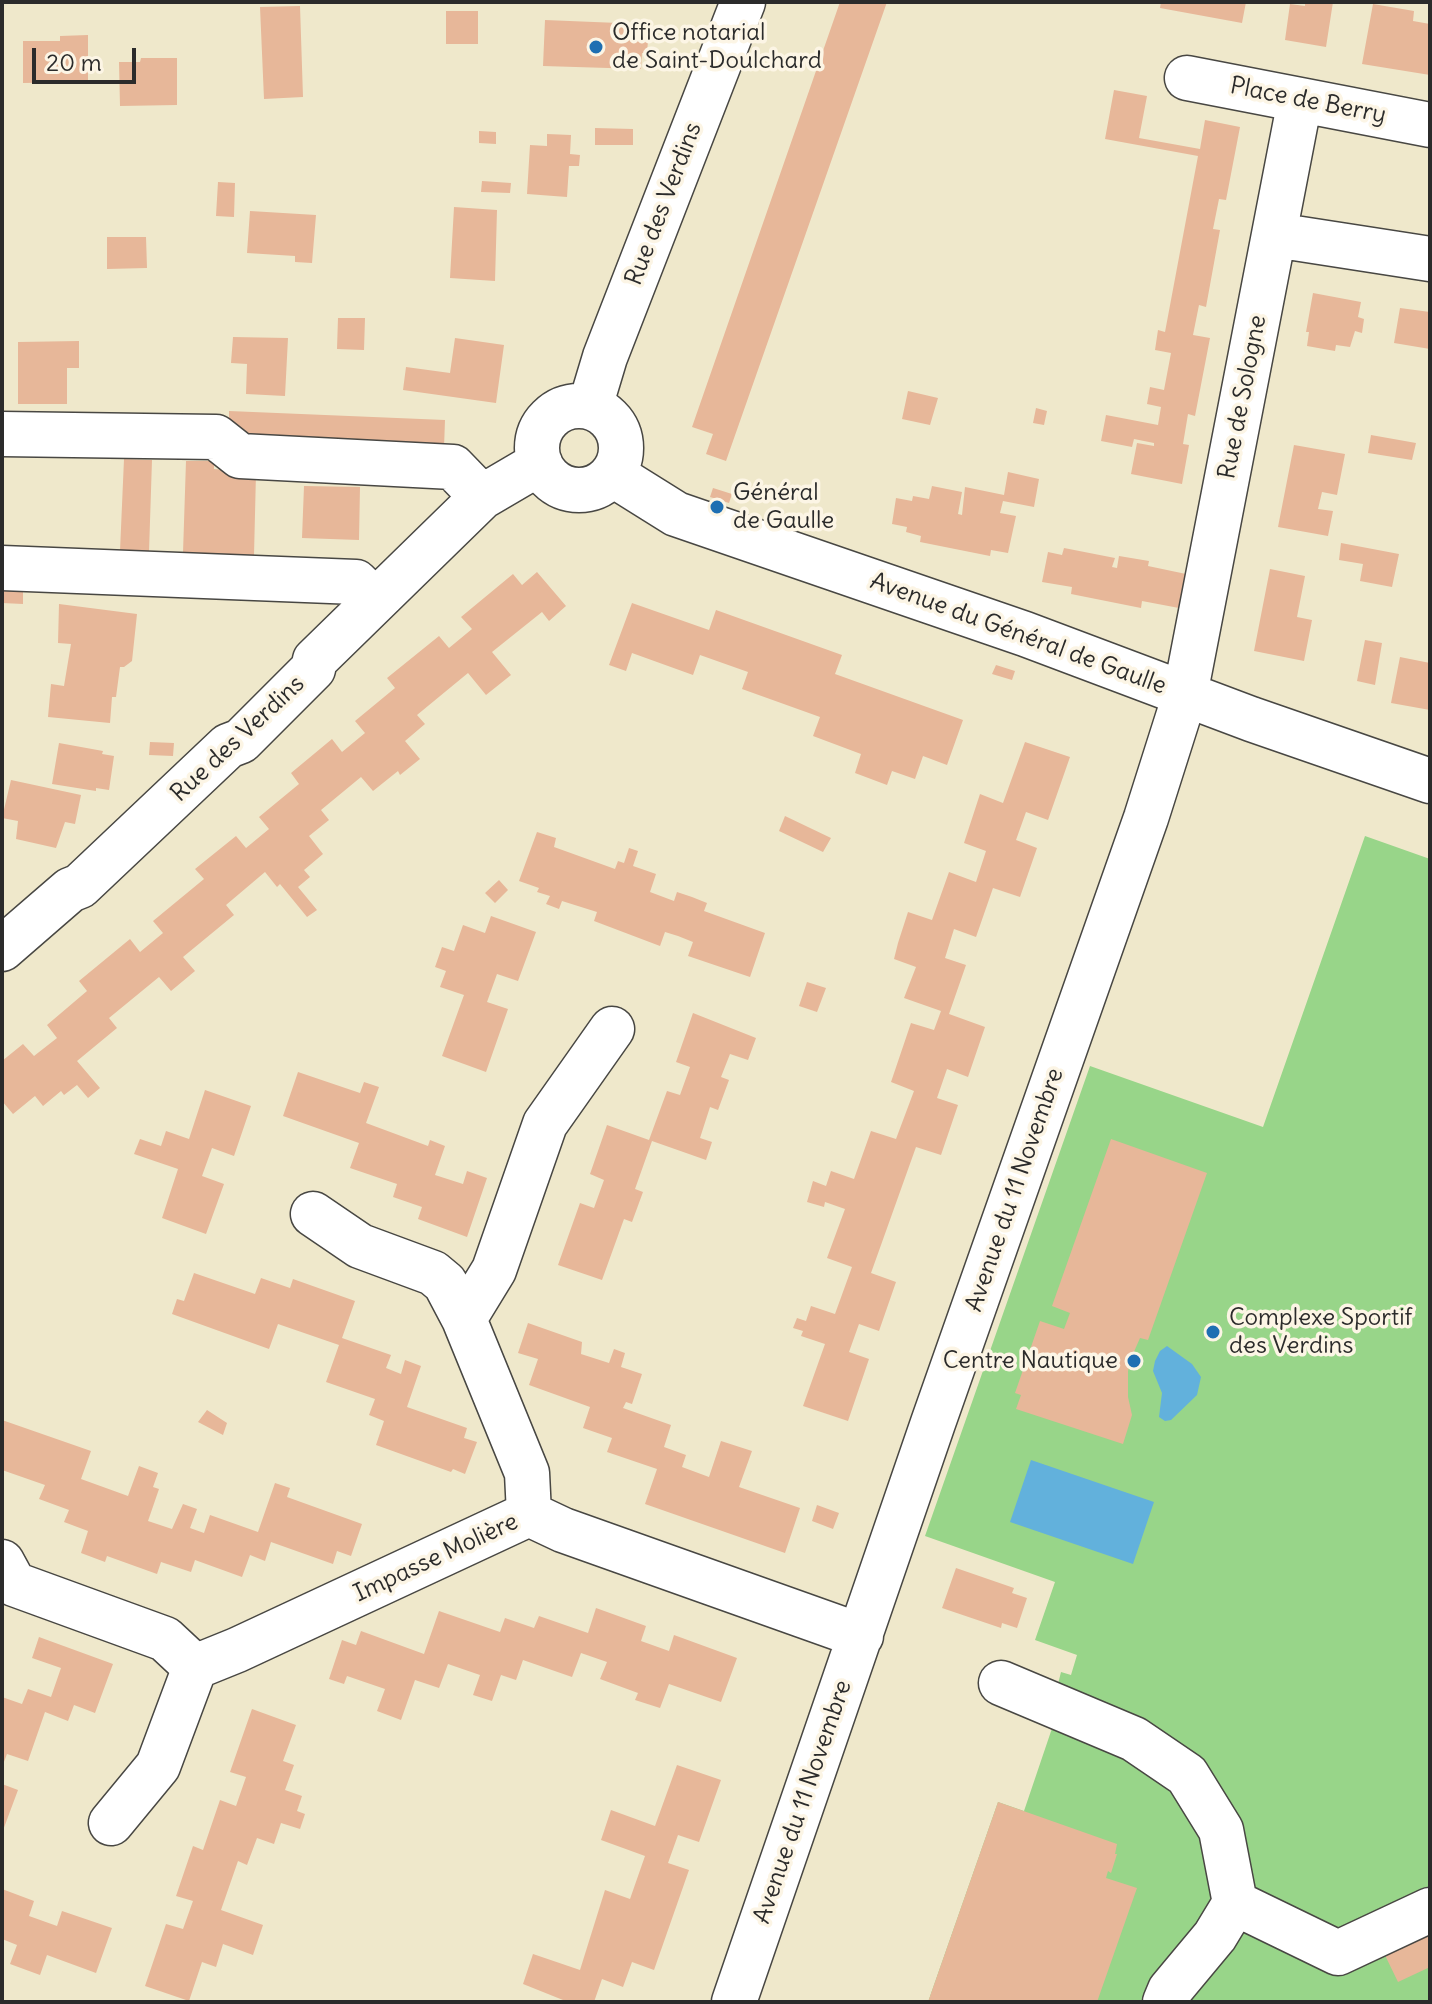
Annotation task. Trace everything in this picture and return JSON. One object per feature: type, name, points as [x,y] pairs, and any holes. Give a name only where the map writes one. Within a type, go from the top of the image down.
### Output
[{"type":"street","name":"Rue des Verdins","points":[[590,407],[605,357],[743,2]]},
{"type":"street","name":"Place de Berry","points":[[1187,78],[1430,125]]},
{"type":"street","name":"Rue de Sologne","points":[[1185,695],[1300,100]]},
{"type":"street","points":[[1275,235],[1430,259]]},
{"type":"street","points":[[590,407],[612,422],[619,434],[621,448],[612,474],[591,488],[579,490],[555,483],[540,463],[537,450],[539,437],[552,415],[564,408],[590,407]]},
{"type":"street","points":[[2,434],[216,437],[240,456],[453,467],[482,497]]},
{"type":"street","name":"Rue des Verdins","points":[[2,949],[70,890],[80,886],[228,746],[241,741],[313,669],[315,660],[482,497],[540,463]]},
{"type":"street","name":"Avenue du Général de Gaulle","points":[[612,474],[676,514],[1025,634],[1185,695],[1430,781]]},
{"type":"street","points":[[2,568],[356,582],[375,601]]},
{"type":"street","name":"Avenue du 11 Novembre","points":[[734,2002],[1146,818],[1185,695]]},
{"type":"street","points":[[464,1319],[494,1270],[545,1124],[612,1029]]},
{"type":"street","points":[[313,1214],[360,1246],[433,1273],[445,1283],[464,1319],[527,1473],[529,1514]]},
{"type":"street","name":"Impasse Molière","points":[[195,1667],[529,1514],[563,1530],[861,1636]]},
{"type":"street","points":[[2,1562],[14,1584],[165,1639],[195,1667],[158,1766],[111,1823]]},
{"type":"street","points":[[1001,1683],[1134,1739],[1187,1775],[1221,1830],[1235,1903],[1215,1936],[1170,1990],[1165,2002]]},
{"type":"street","points":[[1235,1903],[1338,1953],[1430,1910]]},
{"type":"green space","name":"Complexe Sportif des Verdins","points":[[1365,836],[1430,859],[1430,2002],[928,2002],[998,1802],[1024,1811],[1066,1687],[1058,1684],[1061,1672],[1071,1675],[1077,1655],[1035,1640],[1055,1582],[925,1536],[1090,1066],[1263,1127]]},
{"type":"water","points":[[1167,1346],[1192,1364],[1201,1377],[1197,1395],[1171,1420],[1165,1421],[1159,1417],[1162,1393],[1153,1371],[1160,1351]]},
{"type":"water","points":[[1031,1460],[1154,1502],[1133,1564],[1010,1522]]},
{"type":"building","points":[[840,2],[887,2],[726,461],[706,454],[713,434],[692,427]]},
{"type":"building","points":[[1161,2],[1246,2],[1242,23],[1160,8]]},
{"type":"building","points":[[1305,2],[1333,2],[1326,47],[1285,40],[1290,4],[1305,6]]},
{"type":"building","points":[[1373,4],[1414,11],[1413,21],[1430,24],[1430,75],[1362,64]]},
{"type":"building","points":[[300,6],[303,97],[264,99],[260,7]]},
{"type":"building","points":[[446,11],[478,11],[478,44],[446,44]]},
{"type":"building","name":"Office notarial de Saint-Doulchard","points":[[545,20],[643,24],[643,40],[648,41],[647,53],[642,53],[641,69],[543,66]]},
{"type":"building","points":[[88,35],[88,82],[23,83],[23,41],[60,41],[60,36]]},
{"type":"building","points":[[141,58],[177,58],[177,105],[120,106],[119,62],[140,62]]},
{"type":"building","points":[[1114,90],[1147,96],[1139,138],[1200,149],[1205,120],[1240,127],[1226,200],[1219,199],[1213,229],[1220,230],[1206,307],[1199,305],[1193,335],[1210,338],[1195,416],[1188,414],[1183,444],[1189,445],[1182,484],[1131,474],[1137,443],[1154,446],[1154,443],[1134,439],[1132,447],[1101,441],[1106,415],[1158,425],[1161,407],[1147,404],[1150,387],[1164,390],[1171,353],[1155,350],[1158,330],[1165,332],[1198,156],[1105,139]]},
{"type":"building","points":[[595,128],[633,129],[633,145],[595,145]]},
{"type":"building","points":[[479,131],[496,132],[496,144],[479,143]]},
{"type":"building","points":[[547,134],[571,135],[570,154],[580,155],[579,166],[569,166],[567,197],[527,194],[530,145],[547,146]]},
{"type":"building","points":[[482,181],[511,183],[510,193],[481,192]]},
{"type":"building","points":[[218,182],[235,183],[234,217],[216,216]]},
{"type":"building","points":[[454,207],[497,210],[495,281],[450,278]]},
{"type":"building","points":[[250,211],[316,215],[312,263],[295,262],[295,256],[247,253]]},
{"type":"building","points":[[107,237],[146,237],[147,268],[107,269]]},
{"type":"building","points":[[1313,293],[1361,302],[1358,317],[1364,319],[1362,333],[1355,331],[1350,347],[1336,345],[1335,351],[1307,346],[1309,332],[1306,332]]},
{"type":"building","points":[[1400,308],[1430,312],[1430,349],[1394,343]]},
{"type":"building","points":[[338,318],[365,318],[364,350],[337,349]]},
{"type":"building","points":[[233,337],[288,338],[285,396],[246,394],[247,364],[231,363]]},
{"type":"building","points":[[455,338],[504,345],[496,403],[403,390],[406,367],[450,373]]},
{"type":"building","points":[[79,341],[79,368],[67,368],[67,404],[18,404],[18,342]]},
{"type":"building","points":[[908,391],[938,398],[930,425],[902,419]]},
{"type":"building","points":[[1036,408],[1047,411],[1044,425],[1033,423]]},
{"type":"building","points":[[229,411],[445,420],[444,448],[229,440]]},
{"type":"building","points":[[1371,435],[1416,443],[1412,460],[1368,453]]},
{"type":"building","points":[[1294,445],[1345,454],[1337,495],[1322,492],[1318,509],[1333,511],[1328,536],[1278,527]]},
{"type":"building","points":[[124,459],[152,460],[149,552],[120,551]]},
{"type":"building","points":[[186,461],[214,461],[214,469],[256,473],[254,555],[183,553]]},
{"type":"building","points":[[1008,472],[1039,479],[1034,507],[1003,501],[1000,513],[1016,516],[1008,553],[991,550],[990,556],[920,542],[921,536],[906,532],[907,527],[892,524],[896,498],[912,501],[913,496],[929,499],[932,486],[962,492],[958,514],[962,515],[965,487],[1004,495]]},
{"type":"building","points":[[304,486],[360,487],[359,540],[302,538]]},
{"type":"building","points":[[713,488],[732,494],[729,503],[710,497]]},
{"type":"building","points":[[1341,543],[1399,554],[1392,587],[1360,581],[1363,564],[1339,560]]},
{"type":"building","points":[[1064,548],[1115,558],[1112,567],[1117,568],[1119,556],[1149,561],[1148,566],[1186,574],[1179,608],[1142,601],[1141,608],[1071,594],[1072,587],[1042,582],[1048,552],[1062,555]]},
{"type":"building","points":[[1270,569],[1305,576],[1297,617],[1312,620],[1304,661],[1254,651]]},
{"type":"building","points":[[537,572],[566,606],[549,621],[542,612],[492,652],[511,675],[486,695],[468,673],[417,715],[425,724],[405,741],[420,759],[400,775],[398,771],[373,791],[361,777],[321,810],[329,820],[309,836],[323,854],[304,870],[310,877],[298,887],[317,910],[307,917],[280,884],[277,887],[265,872],[226,905],[234,915],[183,957],[195,971],[171,991],[159,977],[109,1018],[117,1028],[77,1061],[100,1088],[88,1098],[77,1085],[64,1095],[61,1091],[43,1106],[35,1096],[13,1114],[2,1101],[2,1061],[23,1044],[34,1056],[57,1038],[47,1025],[87,991],[79,981],[130,939],[140,952],[163,933],[153,921],[204,879],[195,869],[236,836],[246,848],[269,829],[259,817],[299,784],[291,773],[332,739],[342,752],[365,733],[355,721],[395,688],[387,678],[439,636],[449,648],[472,629],[461,617],[513,574],[522,585]]},
{"type":"building","points":[[2,586],[23,587],[23,604],[2,603]]},
{"type":"building","points":[[632,603],[709,630],[716,610],[842,655],[835,674],[963,720],[947,765],[923,756],[915,779],[892,771],[887,785],[855,773],[861,754],[813,736],[820,717],[742,689],[748,672],[700,655],[693,675],[632,653],[626,671],[609,665]]},
{"type":"building","points":[[59,604],[137,614],[132,661],[120,667],[116,697],[112,697],[110,723],[48,717],[51,684],[64,686],[71,644],[58,643]]},
{"type":"building","points":[[1365,640],[1382,643],[1375,685],[1357,681]]},
{"type":"building","points":[[1400,657],[1430,663],[1430,710],[1391,703]]},
{"type":"building","points":[[996,665],[1015,671],[1012,680],[992,674]]},
{"type":"building","points":[[150,742],[174,743],[173,756],[149,755]]},
{"type":"building","points":[[1025,742],[1070,757],[1048,820],[1026,812],[1016,840],[1037,848],[1020,897],[993,888],[976,937],[954,929],[945,958],[966,965],[949,1014],[985,1027],[968,1077],[947,1069],[937,1098],[958,1105],[941,1155],[916,1147],[871,1273],[896,1282],[879,1331],[859,1324],[849,1352],[869,1359],[848,1421],[803,1406],[825,1344],[801,1336],[803,1331],[793,1328],[797,1318],[806,1321],[811,1306],[835,1314],[852,1267],[827,1258],[845,1209],[825,1202],[824,1207],[807,1202],[813,1181],[826,1186],[831,1171],[854,1179],[871,1131],[896,1139],[914,1091],[891,1082],[911,1023],[934,1030],[941,1011],[904,998],[916,967],[894,959],[908,912],[932,920],[949,872],[976,882],[986,851],[964,843],[980,794],[1003,803]]},
{"type":"building","points":[[59,743],[114,756],[109,790],[52,784]]},
{"type":"building","points":[[11,780],[81,795],[75,824],[65,822],[56,848],[16,839],[18,821],[2,818]]},
{"type":"building","points":[[785,816],[831,838],[823,852],[779,831]]},
{"type":"building","points":[[537,832],[556,838],[554,847],[615,869],[618,861],[624,863],[629,848],[638,851],[633,866],[656,874],[650,892],[674,901],[677,892],[692,897],[707,903],[704,911],[765,933],[750,977],[688,956],[693,942],[678,936],[665,932],[660,946],[594,921],[597,912],[562,901],[559,909],[546,904],[550,896],[537,892],[539,888],[519,881]]},
{"type":"building","points":[[499,880],[508,890],[495,903],[485,893]]},
{"type":"building","points":[[491,916],[536,932],[518,981],[497,974],[487,1002],[508,1009],[486,1072],[442,1056],[464,995],[440,987],[446,971],[435,967],[442,947],[454,951],[463,925],[485,933]]},
{"type":"building","points":[[807,982],[826,988],[817,1012],[799,1006]]},
{"type":"building","points":[[693,1013],[756,1038],[748,1060],[730,1054],[721,1077],[729,1080],[718,1110],[710,1107],[700,1138],[712,1142],[706,1160],[652,1141],[635,1189],[643,1192],[632,1222],[624,1219],[602,1280],[558,1265],[580,1203],[594,1208],[604,1180],[590,1174],[607,1125],[649,1140],[667,1091],[680,1095],[690,1067],[676,1062]]},
{"type":"building","points":[[298,1072],[360,1093],[364,1082],[379,1087],[366,1123],[428,1146],[430,1140],[445,1146],[435,1175],[463,1184],[467,1171],[487,1178],[467,1237],[418,1219],[422,1207],[393,1197],[397,1184],[350,1168],[359,1143],[283,1116]]},
{"type":"building","points":[[205,1090],[251,1106],[234,1156],[212,1148],[202,1176],[224,1184],[206,1234],[162,1218],[178,1169],[134,1154],[140,1139],[161,1146],[166,1131],[189,1139]]},
{"type":"building","points":[[1111,1139],[1207,1173],[1148,1340],[1140,1338],[1133,1354],[1128,1371],[1132,1415],[1123,1444],[1016,1409],[1021,1395],[1015,1393],[1040,1321],[1064,1329],[1070,1313],[1052,1306]]},
{"type":"building","points":[[194,1273],[255,1294],[261,1278],[290,1288],[293,1279],[355,1301],[342,1338],[391,1355],[386,1368],[401,1374],[405,1360],[421,1366],[407,1407],[467,1428],[464,1438],[477,1442],[465,1474],[453,1469],[451,1472],[376,1445],[384,1421],[369,1415],[375,1399],[326,1382],[339,1345],[278,1324],[269,1349],[172,1314],[177,1299],[184,1301]]},
{"type":"building","points":[[528,1323],[582,1342],[581,1354],[609,1363],[614,1349],[625,1353],[621,1367],[642,1374],[632,1404],[626,1402],[623,1408],[671,1425],[664,1447],[686,1455],[682,1467],[709,1477],[721,1441],[752,1451],[739,1487],[800,1508],[785,1553],[645,1504],[657,1469],[607,1452],[612,1438],[583,1428],[590,1407],[529,1385],[538,1359],[518,1353]]},
{"type":"building","points":[[207,1410],[227,1423],[223,1435],[198,1422]]},
{"type":"building","points":[[2,1420],[91,1451],[81,1479],[128,1496],[139,1466],[158,1473],[153,1487],[159,1489],[148,1521],[172,1529],[183,1504],[197,1509],[190,1528],[204,1533],[210,1515],[258,1532],[275,1483],[290,1488],[287,1497],[362,1524],[351,1556],[337,1551],[333,1564],[271,1542],[265,1561],[250,1555],[242,1577],[195,1560],[191,1572],[161,1562],[157,1574],[107,1556],[105,1562],[81,1553],[88,1531],[64,1522],[69,1510],[39,1499],[45,1485],[2,1470]]},
{"type":"building","points":[[817,1505],[839,1513],[833,1529],[812,1521]]},
{"type":"building","points":[[956,1568],[1014,1588],[1012,1593],[1027,1598],[1017,1628],[1002,1623],[1001,1628],[942,1608]]},
{"type":"building","points":[[596,1608],[646,1626],[641,1641],[669,1651],[674,1635],[737,1658],[721,1702],[669,1684],[660,1708],[635,1700],[638,1693],[600,1679],[607,1662],[581,1653],[572,1677],[523,1660],[516,1680],[501,1675],[492,1701],[473,1695],[480,1675],[448,1664],[439,1688],[415,1680],[401,1720],[377,1711],[385,1689],[347,1676],[344,1684],[329,1679],[342,1640],[356,1645],[361,1631],[424,1654],[439,1611],[500,1632],[505,1618],[534,1628],[539,1616],[588,1633]]},
{"type":"building","points":[[39,1637],[113,1664],[95,1713],[74,1705],[68,1721],[45,1712],[28,1761],[7,1754],[2,1767],[2,1697],[22,1704],[28,1689],[51,1697],[61,1668],[32,1658]]},
{"type":"building","points":[[252,1709],[296,1725],[283,1761],[294,1765],[285,1790],[302,1796],[297,1811],[305,1814],[300,1829],[281,1823],[274,1844],[257,1838],[247,1865],[238,1861],[221,1910],[263,1925],[253,1955],[223,1944],[216,1967],[202,1962],[189,2001],[145,1986],[166,1924],[183,1929],[193,1901],[176,1896],[193,1846],[203,1850],[220,1800],[236,1806],[246,1777],[230,1772]]},
{"type":"building","points":[[677,1765],[721,1780],[699,1842],[678,1835],[668,1863],[689,1870],[654,1970],[632,1962],[623,1987],[602,1979],[594,2002],[568,2002],[523,1984],[533,1954],[580,1970],[605,1890],[630,1899],[645,1856],[601,1840],[611,1810],[655,1826]]},
{"type":"building","points":[[2,1784],[18,1790],[2,1833]]},
{"type":"building","points":[[998,1802],[1117,1844],[1111,1873],[1108,1871],[1106,1878],[1137,1888],[1097,2002],[928,2002]]},
{"type":"building","points":[[2,1889],[34,1901],[29,1916],[57,1926],[62,1911],[112,1928],[96,1973],[47,1955],[40,1975],[10,1964],[17,1945],[2,1939]]},
{"type":"building","points":[[1430,1926],[1430,1967],[1398,1982],[1382,1949]]},
{"type":"place","name":"Office notarial de Saint-Doulchard","points":[[596,47]]},
{"type":"place","name":"Général de Gaulle","points":[[717,507]]},
{"type":"place","name":"Complexe Sportif des Verdins","points":[[1213,1332]]},
{"type":"place","name":"Centre Nautique","points":[[1134,1361]]}]
